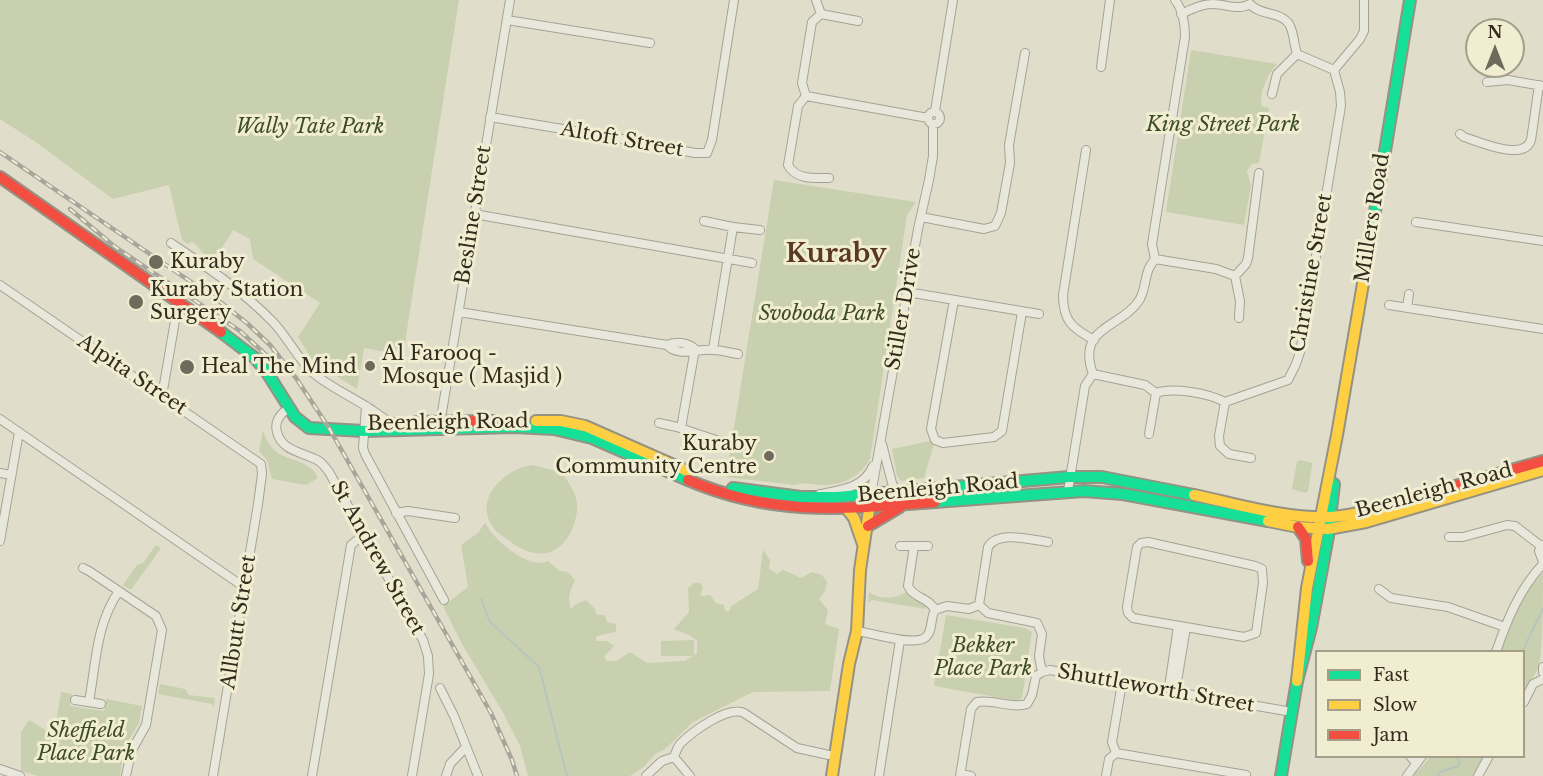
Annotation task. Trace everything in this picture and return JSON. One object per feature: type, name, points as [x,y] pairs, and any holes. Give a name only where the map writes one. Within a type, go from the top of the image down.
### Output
[{"type":"main road","name":"Millers Road","points":[[1281,776],[1297,681],[1311,628],[1337,435],[1410,0]]},
{"type":"main road","name":"Beenleigh Road","points":[[0,177],[255,358],[289,408],[301,423],[309,428],[398,423],[543,428],[575,433],[592,438],[717,492],[771,505],[870,508],[1068,491],[1123,494],[1298,527],[1324,523],[1366,522],[1543,470]]},
{"type":"main road","name":"Beenleigh Road","points":[[368,426],[392,429],[572,423],[616,439],[720,485],[750,492],[801,497],[871,495],[1069,477],[1102,477],[1121,479],[1324,523],[1543,461]]},
{"type":"main road","points":[[832,776],[856,631],[860,570],[871,495]]},
{"type":"main road","points":[[868,526],[903,505]]},
{"type":"main road","points":[[847,509],[854,518],[864,547]]},
{"type":"main road","name":"Millers Road","points":[[1297,681],[1298,653],[1310,574],[1324,523]]},
{"type":"main road","points":[[1298,527],[1306,539],[1310,574]]},
{"type":"main road","points":[[825,776],[839,691],[849,664]]},
{"type":"street","name":"Besline Street","points":[[442,426],[474,214],[510,0]]},
{"type":"street","name":"Altoft Street","points":[[490,117],[695,153],[707,153],[712,140],[734,0]]},
{"type":"street","points":[[816,0],[821,14]]},
{"type":"street","points":[[806,96],[930,121],[930,113],[935,111],[953,0]]},
{"type":"street","points":[[1101,67],[1110,0]]},
{"type":"street","points":[[1094,374],[1090,365],[1090,357],[1094,340],[1105,327],[1138,303],[1144,291],[1148,270],[1155,259],[1152,244],[1185,38],[1185,23],[1175,0]]},
{"type":"street","points":[[1297,54],[1334,69],[1360,39],[1364,31],[1364,0]]},
{"type":"street","points":[[1181,14],[1204,5],[1215,4],[1234,8],[1244,7],[1250,2],[1254,9],[1281,18],[1288,24],[1297,54]]},
{"type":"street","points":[[821,14],[858,21]]},
{"type":"street","points":[[806,96],[802,83],[812,22],[821,14]]},
{"type":"street","points":[[507,20],[650,43]]},
{"type":"street","points":[[921,217],[984,229],[990,228],[999,221],[1010,163],[1010,145],[1025,53]]},
{"type":"street","points":[[1272,94],[1277,74],[1297,54]]},
{"type":"street","name":"Christine Street","points":[[1225,402],[1288,380],[1296,364],[1341,106],[1334,69]]},
{"type":"street","points":[[1460,134],[1514,151],[1522,150],[1529,145],[1541,86],[1508,80],[1487,82]]},
{"type":"street","points":[[806,96],[798,106],[788,165],[797,175],[829,178]]},
{"type":"street","name":"Stiller Drive","points":[[871,495],[933,156],[930,121]]},
{"type":"street","points":[[1086,150],[1063,295],[1063,308],[1072,327],[1094,340]]},
{"type":"street","points":[[1234,276],[1246,264],[1248,258],[1259,173]]},
{"type":"street","points":[[474,214],[752,263]]},
{"type":"street","points":[[705,221],[760,230]]},
{"type":"street","points":[[1416,222],[1543,241]]},
{"type":"street","points":[[713,350],[733,227]]},
{"type":"street","points":[[171,243],[257,306],[286,336],[316,375],[388,421],[398,423]]},
{"type":"street","points":[[1155,259],[1216,269],[1234,276]]},
{"type":"street","points":[[1234,276],[1240,301],[1239,318]]},
{"type":"street","name":"Alpita Street","points":[[0,285],[258,461],[262,468]]},
{"type":"street","points":[[908,292],[1039,314]]},
{"type":"street","points":[[1407,308],[1409,294]]},
{"type":"street","points":[[954,300],[931,429],[935,440],[943,443],[994,437],[1002,431],[1022,312]]},
{"type":"street","points":[[1389,305],[1543,329]]},
{"type":"street","points":[[162,396],[176,315],[183,306]]},
{"type":"street","points":[[459,312],[667,345],[672,342],[688,344],[695,349],[738,354]]},
{"type":"street","points":[[681,428],[695,349]]},
{"type":"street","points":[[1094,374],[1145,385],[1156,393]]},
{"type":"street","points":[[1068,491],[1085,386],[1094,374]]},
{"type":"street","points":[[1156,393],[1166,389],[1215,397],[1225,402],[1219,436],[1220,446],[1229,454],[1251,458]]},
{"type":"street","points":[[1149,434],[1156,393]]},
{"type":"street","name":"St Andrew Street","points":[[289,408],[277,420],[276,428],[279,438],[295,451],[323,465],[423,640],[428,656],[429,674],[412,776]]},
{"type":"street","points":[[369,408],[363,448],[365,454],[444,600]]},
{"type":"street","points":[[0,419],[244,587]]},
{"type":"street","points":[[659,423],[725,443]]},
{"type":"street","points":[[0,540],[20,432]]},
{"type":"street","points":[[880,447],[896,492]]},
{"type":"street","points":[[801,497],[860,483],[871,472],[880,447]]},
{"type":"street","name":"Allbutt Street","points":[[213,776],[260,494],[262,468]]},
{"type":"street","points":[[0,473],[11,475]]},
{"type":"street","points":[[396,513],[408,511],[455,518]]},
{"type":"street","points":[[1449,537],[1463,537],[1507,525],[1515,526],[1542,545],[1539,555],[1543,563],[1510,612],[1496,650]]},
{"type":"street","points":[[312,776],[351,545],[363,534]]},
{"type":"street","points":[[979,605],[990,543],[996,539],[1017,538],[1048,542]]},
{"type":"street","points":[[1148,542],[1262,569],[1263,583],[1256,633],[1244,637],[1182,627],[1133,618],[1128,613],[1126,607],[1137,547],[1141,543],[1148,542]]},
{"type":"street","points":[[900,546],[928,546]]},
{"type":"street","points":[[914,546],[908,586],[915,595],[928,601],[935,610]]},
{"type":"street","points":[[83,568],[156,616],[162,630],[146,724],[131,752],[126,776]]},
{"type":"street","points":[[1379,590],[1391,598],[1448,607],[1505,627]]},
{"type":"street","points":[[89,702],[102,620],[119,591]]},
{"type":"street","points":[[935,610],[947,606],[969,609],[979,605]]},
{"type":"street","points":[[979,605],[988,613],[1037,623],[1042,634],[1039,656],[1042,672]]},
{"type":"street","points":[[856,631],[900,640],[925,638],[929,633],[935,610]]},
{"type":"street","points":[[1173,687],[1182,627]]},
{"type":"street","points":[[879,776],[900,640]]},
{"type":"street","points":[[1543,667],[1543,672]]},
{"type":"street","name":"Shuttleworth Street","points":[[960,775],[972,709],[977,702],[1019,706],[1028,704],[1036,676],[1050,670],[1161,689],[1173,687],[1182,693],[1292,712]]},
{"type":"street","points":[[1525,700],[1533,684],[1543,679]]},
{"type":"street","points":[[1116,753],[1112,742],[1122,683]]},
{"type":"street","points":[[440,688],[478,776]]},
{"type":"street","points":[[75,700],[101,704]]},
{"type":"street","points":[[674,757],[678,746],[691,735],[724,714],[736,711],[744,713],[796,748],[828,755]]},
{"type":"street","points":[[446,776],[450,764],[465,748]]},
{"type":"street","points":[[1116,753],[1246,775]]},
{"type":"street","points":[[1106,776],[1109,759],[1116,753]]},
{"type":"street","points":[[646,776],[662,761],[674,757]]},
{"type":"street","points":[[674,757],[690,776]]},
{"type":"street","points":[[1478,776],[1488,758]]},
{"type":"street","points":[[1407,776],[1419,760]]},
{"type":"street","points":[[0,769],[20,776]]},
{"type":"street","points":[[960,775],[970,776]]},
{"type":"green space","name":"Wally Tate Park","points":[[0,0],[459,0],[403,355],[364,348],[357,389],[313,361],[298,337],[320,303],[253,259],[250,239],[233,230],[213,262],[192,242],[188,244],[182,240],[169,185],[113,199],[0,119]]},
{"type":"green space","name":"King Street Park","points":[[1191,50],[1277,64],[1263,90],[1262,106],[1269,108],[1259,163],[1252,164],[1247,171],[1251,186],[1244,225],[1166,212]]},
{"type":"green space","name":"Svoboda Park","points":[[774,180],[916,202],[907,215],[870,459],[855,476],[835,484],[795,485],[726,477]]},
{"type":"green space","points":[[263,430],[274,450],[306,465],[318,478],[306,485],[272,479],[267,460],[259,451]]},
{"type":"green space","points":[[930,441],[934,444],[924,478],[901,481],[897,476],[892,449]]},
{"type":"green space","points":[[1300,460],[1312,463],[1308,491],[1305,493],[1292,489],[1297,462]]},
{"type":"green space","points":[[532,465],[561,472],[574,492],[577,504],[576,519],[567,538],[561,546],[544,553],[526,551],[516,546],[496,531],[488,516],[489,496],[495,487],[512,472]]},
{"type":"green space","points":[[484,524],[501,543],[524,559],[540,563],[548,561],[560,571],[568,572],[575,580],[569,601],[571,609],[586,600],[597,615],[605,615],[607,622],[616,624],[616,631],[596,637],[596,641],[607,641],[614,646],[604,657],[607,661],[616,661],[630,652],[647,663],[685,661],[693,656],[661,656],[661,641],[694,640],[694,655],[697,654],[697,641],[674,629],[689,612],[688,588],[694,583],[701,583],[703,589],[700,594],[702,596],[710,595],[716,603],[724,605],[725,611],[730,611],[730,607],[758,589],[763,550],[770,560],[769,568],[777,574],[783,570],[801,578],[812,572],[822,575],[827,582],[825,591],[819,599],[828,610],[825,624],[839,629],[830,691],[753,692],[693,722],[664,750],[655,754],[645,766],[630,776],[528,776],[520,746],[443,606],[468,587],[461,545],[478,533]]},
{"type":"green space","points":[[156,545],[161,548],[131,590],[123,585],[137,565],[143,563]]},
{"type":"green space","points":[[1543,573],[1539,667],[1525,689],[1525,650],[1501,650],[1523,599]]},
{"type":"green space","points":[[869,592],[888,598],[906,592],[912,598],[926,604],[925,609],[872,600],[868,603]]},
{"type":"green space","name":"Bekker Place Park","points":[[946,615],[1025,628],[1032,632],[1022,698],[1018,701],[934,686]]},
{"type":"green space","points":[[160,684],[185,689],[189,695],[215,698],[214,707],[212,704],[158,694]]},
{"type":"green space","name":"Sheffield Place Park","points":[[61,692],[72,694],[70,706],[104,711],[106,699],[142,706],[139,723],[124,748],[120,776],[38,776],[21,771],[21,732],[29,720],[54,735]]},
{"type":"green space","points":[[1429,758],[1484,758],[1474,776],[1413,776]]},
{"type":"waterway","points":[[481,599],[490,622],[539,667],[567,776]]},
{"type":"waterway","points":[[1524,650],[1543,609]]},
{"type":"waterway","points":[[1438,776],[1440,772],[1458,766],[1460,763],[1458,758]]},
{"type":"railway","points":[[0,152],[219,301],[270,345],[296,378],[329,428],[491,713],[517,776]]},
{"type":"railway","points":[[70,209],[114,246],[240,331],[276,364]]},
{"type":"traffic: fast","points":[[1366,266],[1410,0]]},
{"type":"traffic: fast","points":[[221,332],[255,358],[266,371],[295,417],[309,428],[364,431],[515,427],[554,429],[592,438],[688,480]]},
{"type":"traffic: fast","points":[[733,488],[801,497],[837,497],[1069,477],[1102,477],[1194,495]]},
{"type":"traffic: fast","points":[[1281,776],[1297,681],[1311,628],[1328,536],[1334,484]]},
{"type":"traffic: fast","points":[[935,502],[1084,491],[1123,494],[1268,521]]},
{"type":"traffic: slow","points":[[1297,681],[1307,588],[1337,435],[1366,266]]},
{"type":"traffic: slow","points":[[536,421],[561,421],[585,426],[687,471]]},
{"type":"traffic: slow","points":[[1268,521],[1298,527],[1328,529],[1366,522],[1543,470]]},
{"type":"traffic: slow","points":[[1194,495],[1296,516],[1330,517],[1372,510],[1441,490]]},
{"type":"traffic: slow","points":[[832,776],[849,664],[857,631],[860,570],[870,503]]},
{"type":"traffic: slow","points":[[847,509],[854,518],[863,544]]},
{"type":"traffic: jam","points":[[0,177],[221,332]]},
{"type":"traffic: jam","points":[[416,422],[496,421]]},
{"type":"traffic: jam","points":[[1441,490],[1543,461]]},
{"type":"traffic: jam","points":[[688,480],[750,500],[810,508],[871,507],[935,502]]},
{"type":"traffic: jam","points":[[868,526],[900,507]]},
{"type":"traffic: jam","points":[[1298,527],[1306,539],[1308,561]]},
{"type":"place","name":"Kuraby","points":[[156,262]]},
{"type":"place","name":"Kuraby Station Surgery","points":[[136,302]]},
{"type":"place","name":"Al Farooq - Mosque ( Masjid )","points":[[370,366]]},
{"type":"place","name":"Heal The Mind","points":[[187,367]]},
{"type":"place","name":"Kuraby Community Centre","points":[[769,456]]},
{"type":"district","name":"Kuraby","points":[[836,255]]}]
